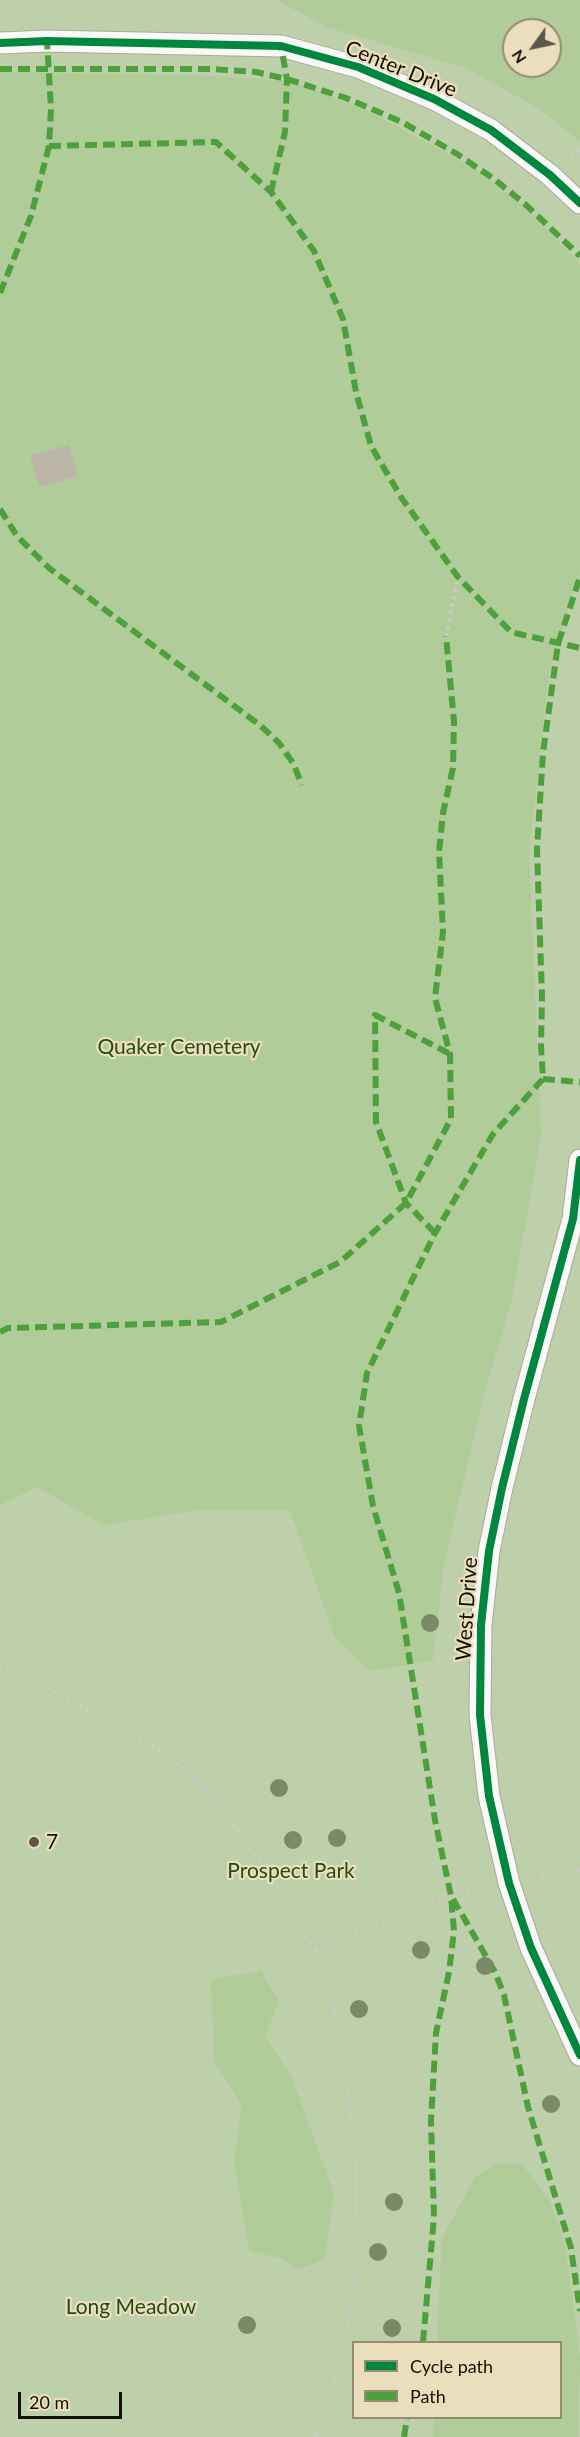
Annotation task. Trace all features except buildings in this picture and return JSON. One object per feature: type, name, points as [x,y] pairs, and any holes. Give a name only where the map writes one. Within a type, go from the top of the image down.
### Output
[{"type":"street","name":"Center Drive","points":[[0,43],[58,41],[281,46],[347,64],[434,99],[491,130],[550,175],[580,203]]},
{"type":"street","name":"West Drive","points":[[580,1160],[573,1219],[502,1488],[489,1551],[481,1625],[480,1715],[489,1796],[509,1883],[531,1948],[580,2055]]},
{"type":"path","points":[[446,636],[458,577]]},
{"type":"path","points":[[0,1664],[120,1727],[168,1756],[201,1784],[263,1864],[316,1950],[332,1998],[345,2067],[356,2164],[357,2230],[353,2295],[341,2359],[315,2437]]},
{"type":"path","points":[[541,1877],[580,1871]]},
{"type":"path","points":[[316,1950],[418,1906],[477,1889]]},
{"type":"green space","name":"Prospect Park","points":[[0,0],[580,0],[580,2437],[0,2437]]},
{"type":"green space","points":[[276,0],[580,0],[580,141],[541,110],[466,68],[329,28]]},
{"type":"green space","name":"Quaker Cemetery","points":[[0,72],[196,75],[292,81],[372,113],[472,167],[519,202],[580,263],[580,570],[549,673],[529,854],[541,1136],[512,1299],[484,1394],[444,1564],[433,1660],[371,1671],[335,1638],[290,1510],[198,1510],[104,1525],[37,1487],[0,1505]]},
{"type":"green space","points":[[261,1971],[279,2001],[265,2036],[291,2076],[334,2193],[325,2259],[299,2269],[279,2258],[249,2250],[234,2162],[242,2105],[214,2061],[211,1979]]},
{"type":"green space","points":[[521,2163],[549,2199],[565,2243],[580,2358],[578,2437],[433,2437],[434,2419],[562,2419],[562,2341],[437,2341],[442,2238],[475,2177],[496,2164]]},
{"type":"marked path","points":[[0,293],[31,216],[49,146],[51,109],[47,41]]},
{"type":"marked path","points":[[271,192],[285,132],[287,79],[281,46]]},
{"type":"marked path","points":[[0,69],[211,69],[256,72],[287,79],[346,98],[402,122],[457,154],[525,204],[580,256]]},
{"type":"marked path","points":[[49,146],[216,142],[271,192],[314,251],[343,319],[356,392],[371,446],[401,497],[458,577],[511,632],[580,648]]},
{"type":"marked path","points":[[0,509],[17,536],[49,568],[261,726],[279,743],[293,763],[302,785]]},
{"type":"marked path","points":[[423,2341],[434,2217],[431,2121],[436,2033],[449,1972],[454,1931],[451,1896],[435,1820],[399,1593],[373,1506],[359,1426],[367,1373],[435,1233],[493,1134],[543,1079],[537,849],[543,753],[558,644],[580,577]]},
{"type":"marked path","points":[[0,1332],[8,1328],[221,1322],[340,1262],[406,1203],[451,1119],[450,1054],[435,998],[443,932],[439,852],[443,813],[453,768],[454,722],[446,636]]},
{"type":"marked path","points":[[435,1233],[406,1203],[376,1122],[375,1015],[450,1054]]},
{"type":"marked path","points":[[543,1079],[580,1082]]},
{"type":"marked path","points":[[453,1899],[495,1972],[504,1995],[528,2107],[571,2248],[580,2311]]},
{"type":"marked path","points":[[404,2437],[407,2419]]},
{"type":"cycle path","points":[[0,43],[47,41],[281,46],[358,67],[434,99],[491,130],[550,175],[580,203]]},
{"type":"cycle path","points":[[580,1160],[573,1219],[524,1399],[489,1551],[481,1625],[480,1715],[489,1796],[509,1883],[531,1948],[580,2055]]},
{"type":"place","name":"7","points":[[34,1842]]},
{"type":"park label","name":"Long Meadow","points":[[131,2307]]}]
